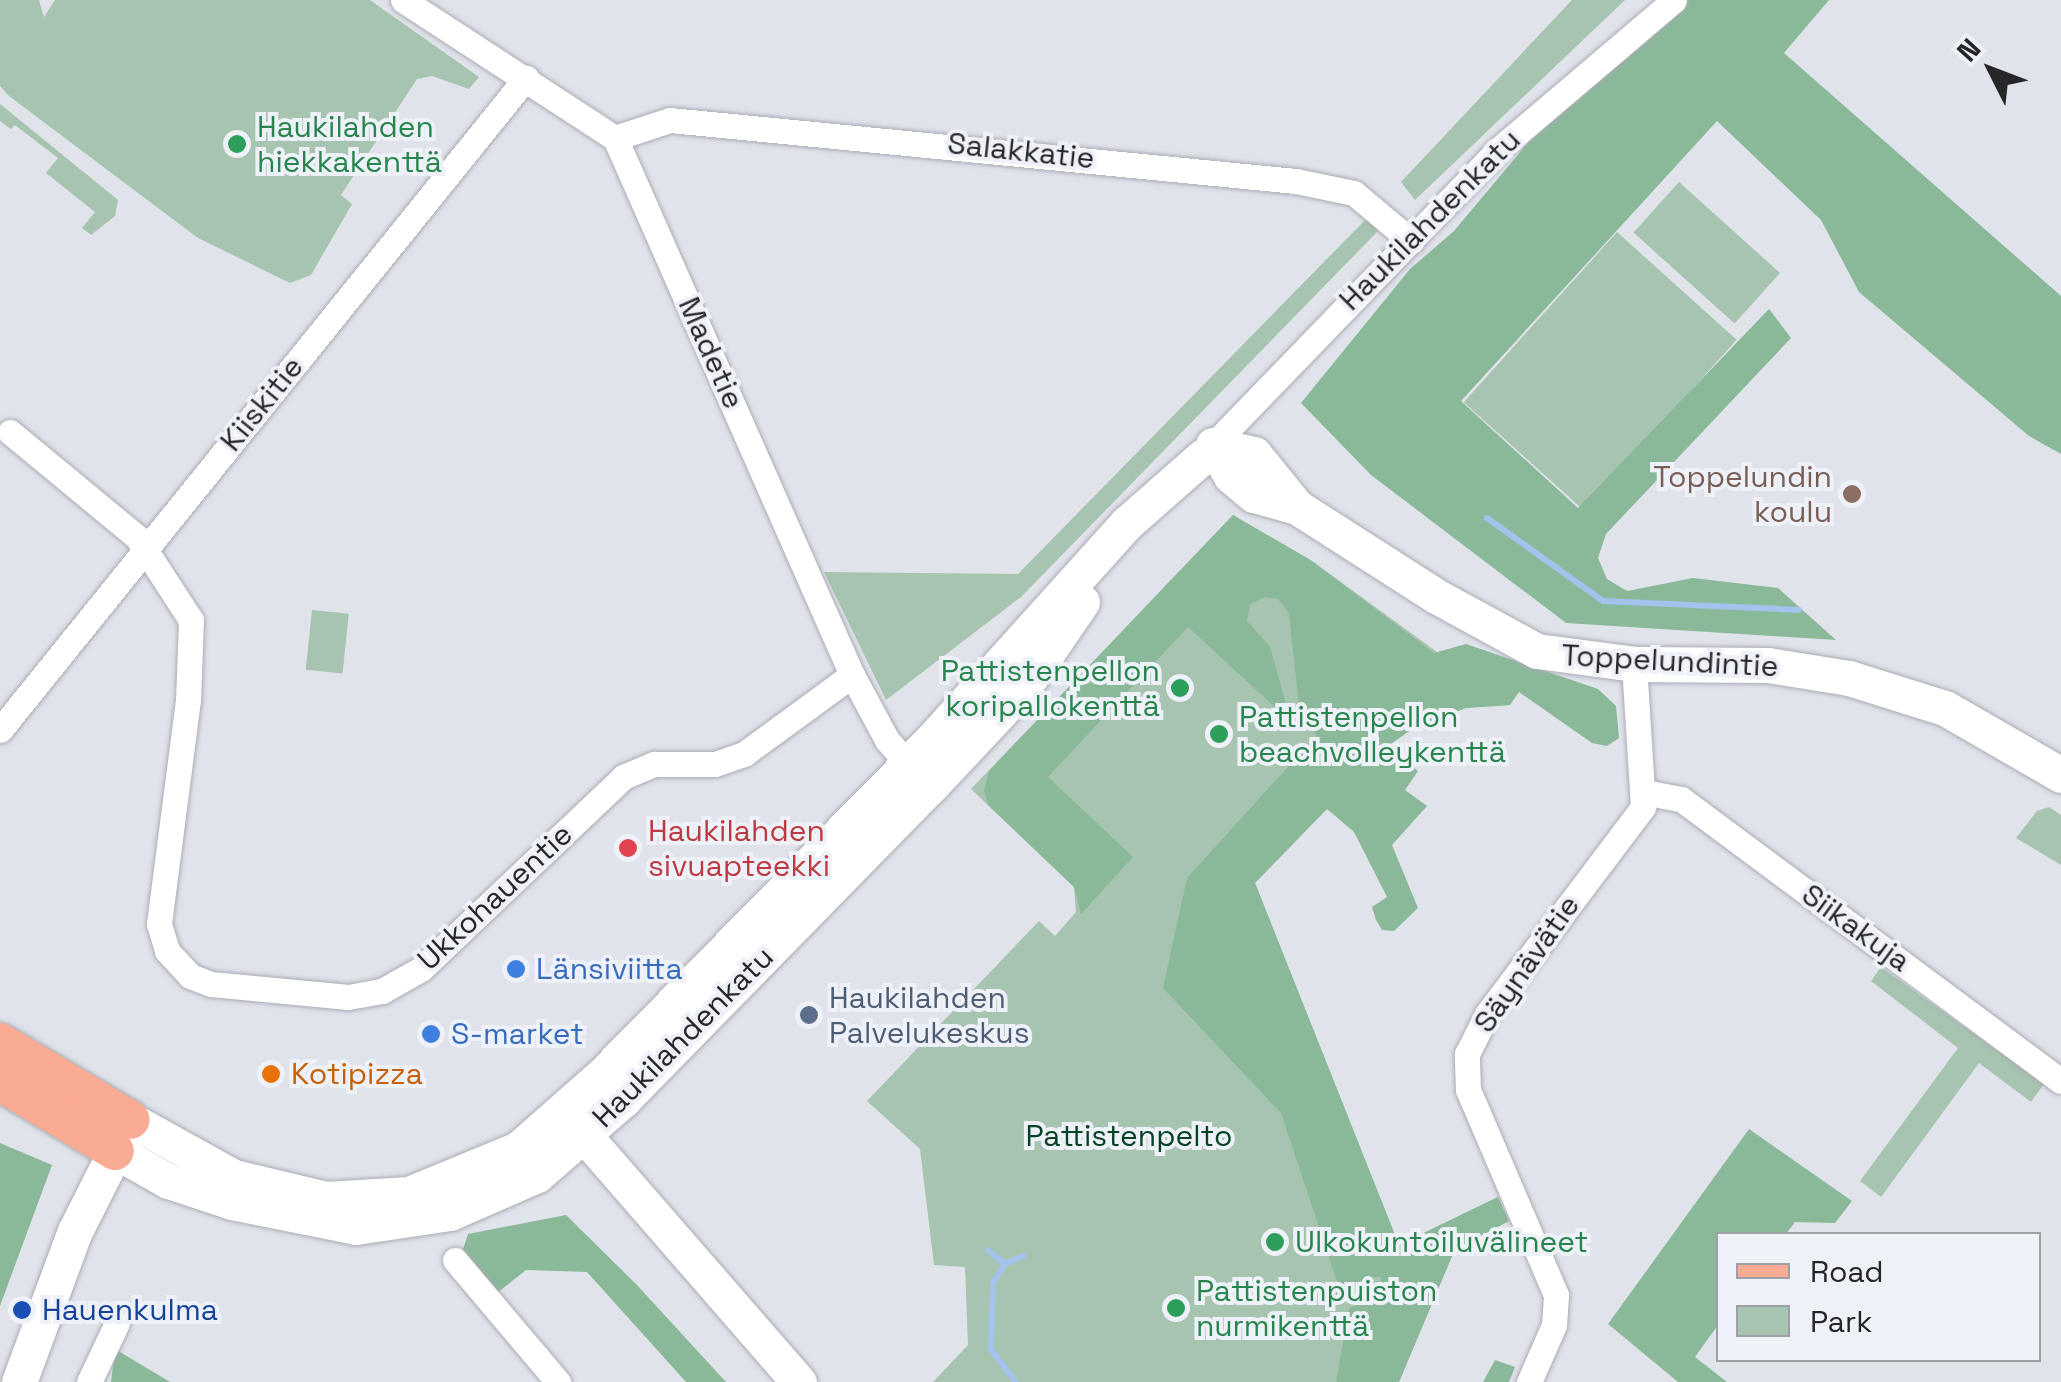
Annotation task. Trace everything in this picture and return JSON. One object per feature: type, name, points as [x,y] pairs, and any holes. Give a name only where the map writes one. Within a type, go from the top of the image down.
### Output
[{"type":"main road","name":"Toppelundintie","points":[[1208,451],[1254,496],[1297,507],[1511,640],[1574,659],[1634,664],[1768,665],[1848,678],[1945,708],[2061,774]]},
{"type":"main road","name":"Haukilahdenkatu","points":[[0,1042],[123,1136],[168,1180],[232,1202],[356,1227],[407,1224],[494,1197],[537,1175],[574,1123],[918,776],[1127,523],[1208,451]]},
{"type":"main road","name":"Haukilahdenkatu","points":[[0,1082],[123,1136]]},
{"type":"main road","points":[[574,1123],[799,1382]]},
{"type":"main road","points":[[19,1382],[40,1315],[123,1136]]},
{"type":"street","points":[[403,0],[615,138]]},
{"type":"street","name":"Haukilahdenkatu","points":[[1208,451],[1544,106],[1674,0]]},
{"type":"street","name":"Kiiskitie","points":[[0,730],[526,78]]},
{"type":"street","name":"Salakkatie","points":[[615,138],[670,120],[708,122],[1296,181],[1354,193],[1410,241]]},
{"type":"street","name":"Madetie","points":[[615,138],[852,675],[918,776]]},
{"type":"street","name":"Ukkohauentie","points":[[10,432],[111,513],[183,599],[194,643],[159,924],[167,952],[190,976],[212,984],[348,996],[392,986],[421,969],[623,777],[654,764],[714,764],[744,754],[852,675]]},
{"type":"street","points":[[1634,664],[1644,792]]},
{"type":"street","name":"Siikakuja","points":[[1644,792],[1681,799],[2061,1081]]},
{"type":"street","name":"Säynävätie","points":[[1530,1382],[1554,1325],[1556,1295],[1468,1090],[1468,1054],[1486,1014],[1644,807],[1644,792]]},
{"type":"street","points":[[455,1260],[558,1382]]},
{"type":"street","points":[[89,1382],[117,1323]]},
{"type":"green space","name":"Haukilahden hiekkakenttä","points":[[0,0],[39,0],[44,17],[55,0],[370,0],[479,77],[469,89],[432,76],[417,79],[341,195],[352,204],[311,275],[290,283],[198,238],[9,96],[0,86]]},
{"type":"green space","points":[[1572,0],[1625,0],[1415,200],[1401,182]]},
{"type":"green space","points":[[1687,0],[1829,0],[1784,53],[2061,296],[2061,454],[2029,436],[1859,292],[1821,220],[1717,121],[1461,401],[1578,508],[1769,309],[1791,338],[1606,534],[1598,558],[1607,579],[1627,591],[1693,578],[1778,588],[1836,640],[1566,623],[1371,475],[1301,403],[1410,269],[1454,231],[1531,139]]},
{"type":"green space","points":[[0,104],[118,200],[115,216],[91,235],[82,228],[95,212],[46,173],[58,158],[15,125],[11,129],[0,121]]},
{"type":"green space","points":[[1679,182],[1780,273],[1735,324],[1633,233]]},
{"type":"green space","points":[[1368,217],[1378,231],[1021,597],[886,700],[824,572],[1018,574]]},
{"type":"green space","points":[[1617,232],[1737,340],[1583,510],[1464,402]]},
{"type":"green space","name":"Pattistenpelto","points":[[1233,515],[1312,561],[1510,705],[1466,708],[1415,727],[1389,745],[1255,883],[1399,1245],[1498,1197],[1509,1221],[1455,1249],[1399,1382],[933,1382],[968,1345],[965,1267],[934,1265],[920,1149],[867,1101],[1039,921],[1055,936],[1076,912],[1074,887],[971,789]]},
{"type":"green space","points":[[1233,515],[1312,561],[1434,653],[1466,644],[1598,689],[1616,706],[1619,738],[1607,746],[1592,743],[1519,692],[1510,705],[1466,708],[1415,727],[1389,745],[1418,771],[1405,790],[1427,806],[1392,845],[1418,908],[1394,931],[1382,930],[1376,920],[1372,907],[1387,897],[1354,832],[1327,809],[1255,883],[1399,1245],[1498,1197],[1509,1221],[1455,1249],[1399,1382],[1336,1382],[1349,1308],[1384,1294],[1380,1276],[1343,1286],[1336,1279],[1281,1113],[1163,988],[1187,878],[1317,735],[1300,716],[1289,613],[1278,599],[1265,597],[1250,604],[1247,621],[1270,647],[1287,707],[1278,710],[1188,627],[1048,777],[1133,857],[1081,914],[1074,887],[988,805],[984,790],[989,771]]},
{"type":"green space","points":[[312,610],[349,614],[343,674],[306,670]]},
{"type":"green space","points":[[2049,807],[2061,815],[2061,865],[2016,838],[2037,811]]},
{"type":"green space","points":[[1881,967],[2044,1084],[2031,1102],[1979,1063],[1881,1197],[1860,1181],[1958,1048],[1871,981]]},
{"type":"green space","points":[[1749,1129],[1852,1201],[1835,1223],[1795,1222],[1788,1232],[1716,1232],[1716,1328],[1695,1357],[1727,1382],[1678,1382],[1608,1324]]},
{"type":"green space","points":[[0,1143],[52,1165],[0,1306]]},
{"type":"green space","points":[[566,1215],[726,1382],[686,1382],[587,1272],[526,1270],[497,1293],[462,1252],[468,1234]]},
{"type":"green space","points":[[115,1349],[170,1382],[111,1382]]},
{"type":"green space","points":[[1495,1360],[1515,1367],[1509,1382],[1483,1382]]},
{"type":"waterway","points":[[1487,518],[1603,601],[1799,610]]},
{"type":"waterway","points":[[988,1250],[1005,1264],[993,1283],[991,1350],[1016,1382]]},
{"type":"waterway","points":[[1005,1264],[1023,1256]]},
{"type":"place","name":"Haukilahden hiekkakenttä","points":[[237,144]]},
{"type":"place","name":"Toppelundin koulu","points":[[1852,494]]},
{"type":"place","name":"Pattistenpellon koripallokenttä","points":[[1180,688]]},
{"type":"place","name":"Pattistenpellon beachvolleykenttä","points":[[1219,734]]},
{"type":"place","name":"Haukilahden sivuapteekki","points":[[628,848]]},
{"type":"place","name":"Länsiviitta","points":[[516,969]]},
{"type":"place","name":"Haukilahden Palvelukeskus","points":[[809,1015]]},
{"type":"place","name":"S-market","points":[[431,1034]]},
{"type":"place","name":"Kotipizza","points":[[271,1074]]},
{"type":"place","name":"Ulkokuntoiluvälineet","points":[[1275,1242]]},
{"type":"place","name":"Pattistenpuiston nurmikenttä","points":[[1176,1308]]},
{"type":"place","name":"Hauenkulma","points":[[22,1310]]}]
